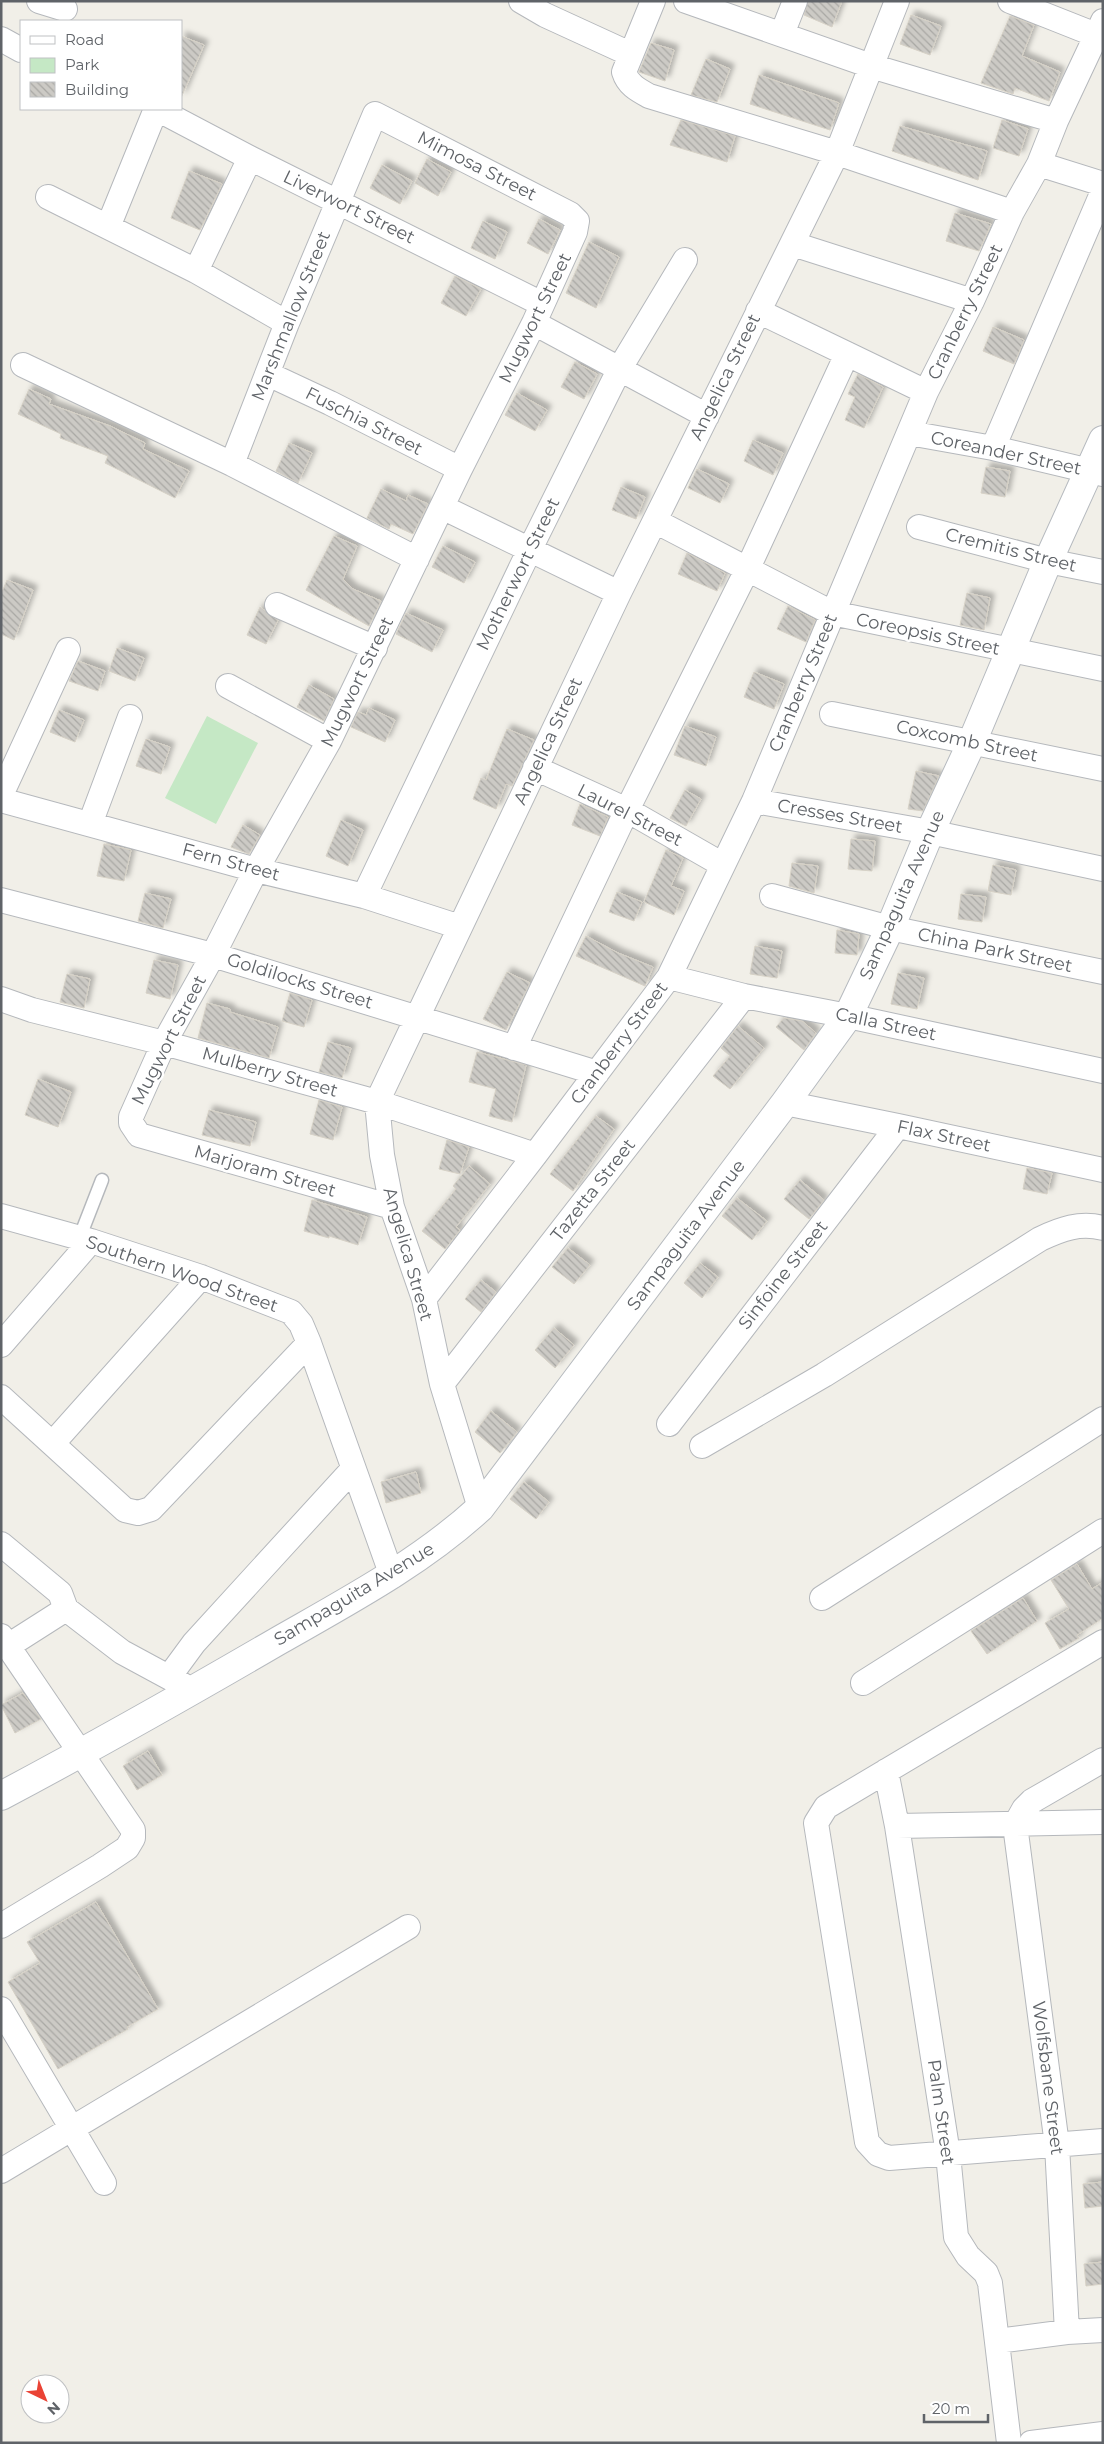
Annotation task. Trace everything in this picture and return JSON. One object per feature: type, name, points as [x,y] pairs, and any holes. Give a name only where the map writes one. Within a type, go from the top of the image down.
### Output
[{"type":"main road","name":"Sampaguita Avenue","points":[[1,1796],[81,1754],[392,1576],[452,1533],[480,1508],[785,1103],[848,1016],[890,928],[930,832],[972,742],[1048,561],[1096,472],[1103,440]]},
{"type":"street","points":[[39,1],[65,9]]},
{"type":"street","points":[[521,1],[545,15],[630,54]]},
{"type":"street","points":[[653,1],[624,72],[638,90],[649,96],[837,153],[1012,212]]},
{"type":"street","points":[[686,1],[871,66],[1056,121]]},
{"type":"street","points":[[782,34],[795,1]]},
{"type":"street","name":"Angelica Street","points":[[480,1508],[442,1384],[424,1299],[392,1207],[382,1155],[377,1102],[619,593],[837,153],[897,1]]},
{"type":"street","points":[[1010,1],[1099,28]]},
{"type":"street","name":"Cranberry Street","points":[[424,1299],[669,976],[754,801],[926,392],[972,301],[1012,212],[1039,164],[1056,121],[1099,28]]},
{"type":"street","points":[[1,39],[20,49]]},
{"type":"street","name":"Liverwort Street","points":[[108,228],[157,110]]},
{"type":"street","name":"Liverwort Street","points":[[159,110],[337,201],[538,314],[620,368],[707,416]]},
{"type":"street","name":"Marshmallow Street","points":[[232,464],[287,323],[375,114]]},
{"type":"street","name":"Mimosa Street","points":[[375,114],[570,214],[577,221]]},
{"type":"street","points":[[196,271],[250,158]]},
{"type":"street","points":[[1039,164],[1103,184]]},
{"type":"street","points":[[993,448],[1103,191]]},
{"type":"street","points":[[48,197],[196,271],[287,323]]},
{"type":"street","name":"Mugwort Street","points":[[139,1135],[131,1123],[131,1117],[164,1042],[213,955],[256,870],[329,741],[460,469],[538,314],[575,232],[577,221]]},
{"type":"street","points":[[793,244],[972,301]]},
{"type":"street","name":"Motherwort Street","points":[[364,896],[529,551],[620,368],[685,260]]},
{"type":"street","points":[[758,310],[926,392]]},
{"type":"street","points":[[514,1048],[627,810],[748,568],[847,354]]},
{"type":"street","points":[[22,366],[232,464],[417,559]]},
{"type":"street","name":"Fuschia Street","points":[[268,374],[330,402],[460,469]]},
{"type":"street","name":"Coreander Street","points":[[909,433],[993,448],[1096,472]]},
{"type":"street","points":[[442,508],[619,593]]},
{"type":"street","name":"Coreopsis Street","points":[[655,521],[748,568],[832,614],[1103,669]]},
{"type":"street","name":"Cremitis Street","points":[[919,527],[1048,561],[1103,572]]},
{"type":"street","points":[[277,605],[374,648]]},
{"type":"street","points":[[1,795],[68,650]]},
{"type":"street","points":[[228,686],[329,741]]},
{"type":"street","name":"Coxcomb Street","points":[[832,714],[1103,770]]},
{"type":"street","points":[[90,824],[130,716]]},
{"type":"street","name":"Laurel Street","points":[[535,768],[627,810],[722,865]]},
{"type":"street","name":"Fern Street","points":[[1,800],[256,870],[364,896],[460,927]]},
{"type":"street","name":"Cresses Street","points":[[754,801],[930,832],[1103,868]]},
{"type":"street","name":"China Park Street","points":[[772,896],[890,928],[1103,972]]},
{"type":"street","name":"Goldilocks Street","points":[[1,900],[213,955],[417,1016],[597,1073]]},
{"type":"street","name":"Calla Street","points":[[669,976],[744,996],[848,1016],[1103,1071]]},
{"type":"street","name":"Tazetta Street","points":[[442,1384],[744,996]]},
{"type":"street","name":"Mulberry Street","points":[[1,1000],[32,1010],[164,1042],[377,1102],[535,1155]]},
{"type":"street","name":"Flax Street","points":[[785,1103],[1103,1170]]},
{"type":"street","name":"Sinfoine Street","points":[[669,1424],[898,1126]]},
{"type":"street","name":"Marjoram Street","points":[[139,1135],[392,1207]]},
{"type":"street","name":"Southern Wood Street","points":[[1,1216],[85,1240],[201,1277],[291,1312],[301,1324],[309,1343],[392,1576]]},
{"type":"street","points":[[702,1446],[824,1375],[1040,1239],[1072,1226],[1093,1225],[1103,1228]]},
{"type":"street","points":[[1,1345],[85,1240]]},
{"type":"street","points":[[53,1443],[201,1277]]},
{"type":"street","points":[[1,1398],[126,1510],[138,1513],[151,1509],[309,1343]]},
{"type":"street","points":[[822,1598],[1103,1419]]},
{"type":"street","points":[[169,1677],[194,1643],[353,1469]]},
{"type":"street","points":[[863,1683],[1103,1531]]},
{"type":"street","points":[[1,1544],[60,1593],[66,1609],[122,1652],[194,1690]]},
{"type":"street","points":[[1,1926],[127,1848],[133,1838],[133,1830],[5,1641],[66,1609]]},
{"type":"street","points":[[1103,1642],[826,1807],[816,1823],[867,2142],[878,2154],[889,2158],[1103,2141]]},
{"type":"street","points":[[1015,1825],[1024,1809],[1032,1801],[1103,1760]]},
{"type":"street","name":"Palm Street","points":[[886,1771],[897,1826],[948,2154],[956,2237],[968,2256],[986,2273],[990,2283],[1009,2443]]},
{"type":"street","points":[[897,1826],[1103,1822]]},
{"type":"street","name":"Wolfsbane Street","points":[[1015,1825],[1057,2145],[1068,2332]]},
{"type":"street","points":[[1,2171],[408,1927]]},
{"type":"street","points":[[1,2009],[104,2183]]},
{"type":"street","points":[[997,2341],[1068,2332],[1103,2330]]},
{"type":"street","points":[[1031,2443],[1103,2434]]},
{"type":"lane","points":[[85,1240],[102,1180]]},
{"type":"green space","points":[[207,716],[258,743],[216,824],[165,798]]},
{"type":"building","points":[[808,1],[842,1],[832,27],[804,15]]},
{"type":"building","points":[[911,15],[941,26],[930,55],[900,44]]},
{"type":"building","points":[[1010,16],[1034,25],[1022,56],[1060,72],[1049,101],[1015,88],[1013,94],[981,83]]},
{"type":"building","points":[[182,36],[204,45],[182,96]]},
{"type":"building","points":[[651,43],[674,50],[665,81],[639,72]]},
{"type":"building","points":[[706,59],[730,69],[717,102],[691,95]]},
{"type":"building","points":[[759,75],[839,103],[830,130],[750,104]]},
{"type":"building","points":[[681,120],[735,136],[727,162],[670,145]]},
{"type":"building","points":[[1002,120],[1028,129],[1019,156],[993,148]]},
{"type":"building","points":[[900,126],[987,151],[978,180],[892,151]]},
{"type":"building","points":[[427,159],[451,172],[438,196],[415,183]]},
{"type":"building","points":[[382,165],[412,181],[400,204],[370,188]]},
{"type":"building","points":[[189,171],[222,184],[200,230],[171,218]]},
{"type":"building","points":[[955,213],[991,224],[979,251],[946,241]]},
{"type":"building","points":[[539,219],[560,230],[548,254],[527,243]]},
{"type":"building","points":[[483,221],[507,232],[495,259],[471,248]]},
{"type":"building","points":[[589,242],[619,257],[596,308],[566,293]]},
{"type":"building","points":[[455,276],[481,289],[466,316],[441,303]]},
{"type":"building","points":[[993,327],[1024,340],[1014,364],[983,351]]},
{"type":"building","points":[[575,362],[597,374],[584,399],[561,387]]},
{"type":"building","points":[[858,374],[883,387],[864,428],[845,420],[855,397],[848,394]]},
{"type":"building","points":[[29,389],[51,399],[49,404],[110,426],[145,443],[143,449],[189,471],[175,498],[105,463],[108,456],[60,438],[61,434],[18,414]]},
{"type":"building","points":[[517,393],[547,410],[535,431],[505,415]]},
{"type":"building","points":[[753,440],[783,453],[773,475],[744,461]]},
{"type":"building","points":[[289,443],[312,453],[298,483],[276,471]]},
{"type":"building","points":[[986,467],[1010,471],[1005,497],[981,493]]},
{"type":"building","points":[[697,469],[729,484],[720,503],[688,488]]},
{"type":"building","points":[[621,487],[645,497],[636,519],[612,510]]},
{"type":"building","points":[[381,489],[406,501],[408,495],[428,504],[413,534],[391,524],[389,529],[367,518]]},
{"type":"building","points":[[334,536],[357,546],[343,579],[353,589],[381,601],[369,626],[306,590]]},
{"type":"building","points":[[443,546],[475,562],[464,583],[432,567]]},
{"type":"building","points":[[687,553],[725,573],[717,591],[678,574]]},
{"type":"building","points":[[7,580],[33,590],[14,640],[1,634],[1,594]]},
{"type":"building","points":[[967,593],[990,598],[984,630],[960,625]]},
{"type":"building","points":[[788,606],[815,620],[806,642],[777,629]]},
{"type":"building","points":[[260,607],[278,620],[266,644],[247,635]]},
{"type":"building","points":[[406,613],[443,630],[432,652],[396,634]]},
{"type":"building","points":[[117,648],[144,658],[135,681],[109,671]]},
{"type":"building","points":[[78,661],[105,671],[98,691],[69,681]]},
{"type":"building","points":[[754,672],[784,684],[774,709],[744,697]]},
{"type":"building","points":[[309,685],[334,699],[324,721],[297,707]]},
{"type":"building","points":[[369,708],[395,720],[385,742],[351,727],[358,712],[366,715]]},
{"type":"building","points":[[59,710],[84,720],[75,742],[50,732]]},
{"type":"building","points":[[685,726],[716,737],[706,766],[674,755]]},
{"type":"building","points":[[507,729],[534,740],[512,786],[506,784],[496,809],[473,799],[481,778],[486,780]]},
{"type":"building","points":[[146,739],[170,747],[161,774],[136,766]]},
{"type":"building","points":[[916,771],[939,776],[923,811],[908,809]]},
{"type":"building","points":[[685,790],[701,799],[686,826],[670,818]]},
{"type":"building","points":[[580,804],[608,817],[600,836],[572,825]]},
{"type":"building","points":[[341,820],[363,830],[348,866],[326,856]]},
{"type":"building","points":[[243,825],[260,835],[249,854],[231,847]]},
{"type":"building","points":[[851,839],[875,841],[872,871],[848,869]]},
{"type":"building","points":[[104,844],[131,850],[124,881],[97,876]]},
{"type":"building","points":[[666,850],[683,858],[671,886],[684,891],[674,915],[644,902]]},
{"type":"building","points":[[792,863],[818,866],[814,893],[789,886]]},
{"type":"building","points":[[993,865],[1016,870],[1011,895],[988,891]]},
{"type":"building","points":[[617,892],[642,902],[634,921],[609,912]]},
{"type":"building","points":[[145,893],[171,899],[163,928],[138,921]]},
{"type":"building","points":[[961,894],[986,897],[982,922],[958,919]]},
{"type":"building","points":[[837,930],[859,934],[857,955],[835,953]]},
{"type":"building","points":[[586,936],[618,953],[653,967],[645,986],[576,956]]},
{"type":"building","points":[[755,946],[782,951],[777,978],[750,974]]},
{"type":"building","points":[[154,960],[178,965],[170,999],[146,993]]},
{"type":"building","points":[[507,972],[530,983],[506,1030],[483,1019]]},
{"type":"building","points":[[898,973],[924,978],[917,1009],[891,1004]]},
{"type":"building","points":[[67,974],[90,979],[84,1008],[60,1002]]},
{"type":"building","points":[[290,993],[312,1000],[304,1027],[282,1021]]},
{"type":"building","points":[[207,1003],[230,1009],[230,1012],[278,1027],[269,1058],[198,1038]]},
{"type":"building","points":[[784,1018],[802,1021],[816,1033],[804,1050],[776,1027]]},
{"type":"building","points":[[738,1026],[764,1048],[730,1089],[713,1076],[730,1056],[721,1048]]},
{"type":"building","points":[[328,1042],[351,1048],[342,1078],[319,1072]]},
{"type":"building","points":[[477,1052],[526,1065],[512,1122],[489,1116],[496,1089],[469,1082]]},
{"type":"building","points":[[38,1079],[71,1092],[58,1127],[25,1115]]},
{"type":"building","points":[[319,1100],[342,1107],[333,1140],[310,1134]]},
{"type":"building","points":[[209,1110],[256,1122],[250,1146],[202,1135]]},
{"type":"building","points":[[596,1116],[614,1129],[573,1191],[550,1174]]},
{"type":"building","points":[[447,1140],[469,1147],[460,1174],[439,1169]]},
{"type":"building","points":[[469,1166],[490,1184],[456,1227],[460,1230],[445,1249],[422,1231],[456,1189],[453,1186]]},
{"type":"building","points":[[1027,1168],[1052,1173],[1047,1194],[1023,1189]]},
{"type":"building","points":[[800,1180],[824,1200],[809,1219],[784,1199]]},
{"type":"building","points":[[737,1198],[767,1221],[752,1240],[722,1216]]},
{"type":"building","points":[[312,1200],[367,1217],[358,1245],[304,1231]]},
{"type":"building","points":[[568,1248],[590,1265],[574,1284],[552,1267]]},
{"type":"building","points":[[700,1263],[718,1277],[702,1298],[684,1283]]},
{"type":"building","points":[[481,1280],[496,1292],[481,1312],[465,1299]]},
{"type":"building","points":[[554,1328],[574,1345],[555,1368],[535,1350]]},
{"type":"building","points":[[491,1411],[517,1432],[500,1453],[475,1432]]},
{"type":"building","points":[[416,1472],[421,1493],[386,1503],[381,1482]]},
{"type":"building","points":[[524,1482],[549,1502],[536,1519],[510,1499]]},
{"type":"building","points":[[1077,1564],[1092,1589],[1103,1582],[1103,1618],[1077,1635],[1079,1638],[1060,1649],[1045,1623],[1069,1609],[1051,1580]]},
{"type":"building","points":[[1023,1598],[1037,1621],[987,1654],[971,1631]]},
{"type":"building","points":[[23,1693],[41,1719],[15,1733],[1,1705]]},
{"type":"building","points":[[148,1751],[162,1775],[137,1790],[123,1766]]},
{"type":"building","points":[[96,1902],[158,2009],[127,2027],[128,2029],[58,2069],[8,1982],[40,1963],[27,1942]]},
{"type":"building","points":[[1103,2182],[1103,2206],[1085,2208],[1083,2184]]},
{"type":"building","points":[[1103,2262],[1103,2284],[1086,2286],[1084,2264]]}]
